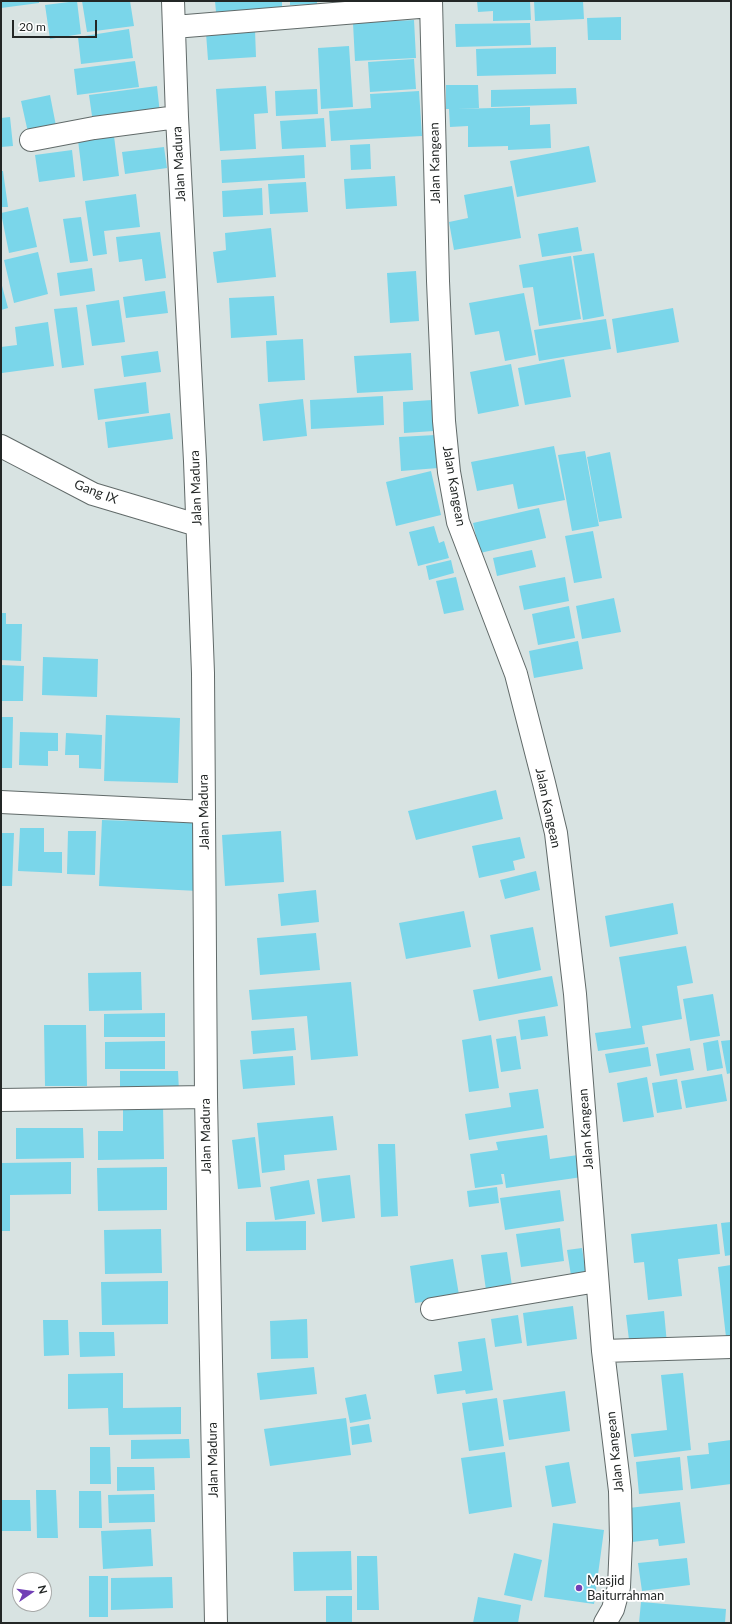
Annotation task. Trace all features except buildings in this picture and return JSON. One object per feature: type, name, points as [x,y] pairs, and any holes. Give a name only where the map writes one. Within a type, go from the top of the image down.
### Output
[{"type":"street","name":"Jalan Madura","points":[[173,1],[203,673],[206,1097],[216,1623]]},
{"type":"street","points":[[174,27],[431,3]]},
{"type":"street","name":"Jalan Kangean","points":[[431,3],[438,281],[444,421],[449,472],[458,522],[516,674],[556,832],[575,994],[603,1351],[620,1491],[621,1540],[619,1587],[613,1609],[605,1623]]},
{"type":"street","points":[[31,140],[94,128],[177,117]]},
{"type":"street","name":"Gang IX","points":[[1,446],[93,494],[197,525]]},
{"type":"street","points":[[1,802],[204,812]]},
{"type":"street","points":[[1,1100],[206,1097]]},
{"type":"street","points":[[432,1309],[597,1281]]},
{"type":"street","points":[[603,1351],[731,1347]]},
{"type":"place","name":"Masjid Baiturrahman","points":[[579,1588]]}]
